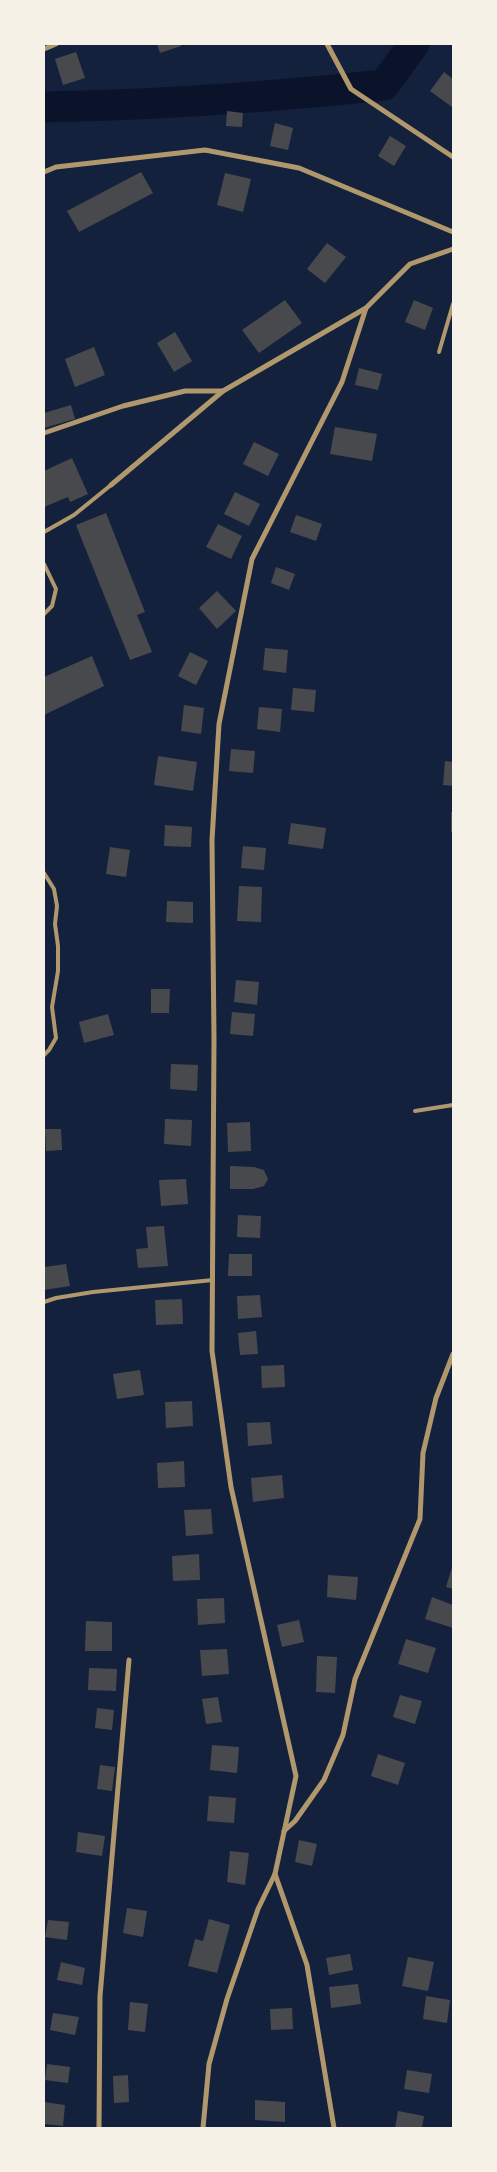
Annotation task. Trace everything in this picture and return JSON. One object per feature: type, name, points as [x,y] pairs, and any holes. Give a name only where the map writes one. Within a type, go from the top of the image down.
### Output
[{"type":"street","points":[[44,49],[56,44]]},
{"type":"street","points":[[327,44],[351,89],[453,157]]},
{"type":"street","points":[[44,172],[56,167],[206,150],[299,168],[453,232]]},
{"type":"street","points":[[111,484],[223,391],[366,308],[410,264],[453,249]]},
{"type":"street","points":[[203,2128],[209,2064],[227,1999],[258,1909],[275,1874],[296,1776],[231,1487],[212,1351],[214,1040],[212,840],[219,724],[252,559],[342,382],[366,308]]},
{"type":"street","points":[[44,433],[123,406],[185,391],[223,391]]},
{"type":"street","points":[[284,1832],[295,1821],[324,1780],[343,1735],[355,1679],[420,1519],[423,1453],[436,1398],[453,1354]]},
{"type":"street","points":[[99,2128],[100,1996],[129,1660]]},
{"type":"street","points":[[275,1874],[307,1965],[334,2128]]},
{"type":"lane","points":[[439,352],[453,304]]},
{"type":"lane","points":[[44,532],[74,515],[111,484]]},
{"type":"lane","points":[[44,564],[56,589],[52,606],[44,614]]},
{"type":"lane","points":[[44,873],[54,889],[57,906],[55,924],[58,971],[52,1007],[56,1038],[44,1055]]},
{"type":"lane","points":[[415,1111],[453,1105]]},
{"type":"lane","points":[[44,1302],[56,1298],[93,1292],[213,1280]]},
{"type":"building","points":[[157,44],[180,44],[181,46],[160,53]]},
{"type":"building","points":[[76,52],[85,78],[63,85],[55,59]]},
{"type":"building","points":[[444,72],[453,79],[452,107],[430,91]]},
{"type":"building","points":[[227,111],[243,113],[242,127],[226,126]]},
{"type":"building","points":[[275,123],[293,128],[288,150],[270,146]]},
{"type":"building","points":[[390,136],[406,146],[394,166],[378,156]]},
{"type":"building","points":[[141,172],[153,193],[79,232],[67,211]]},
{"type":"building","points":[[225,173],[251,179],[243,212],[217,205]]},
{"type":"building","points":[[327,243],[346,257],[325,283],[307,269]]},
{"type":"building","points":[[285,300],[302,323],[259,353],[242,330]]},
{"type":"building","points":[[414,300],[433,308],[425,330],[405,322]]},
{"type":"building","points":[[175,332],[192,361],[174,372],[157,343]]},
{"type":"building","points":[[94,347],[105,375],[75,387],[65,359]]},
{"type":"building","points":[[359,368],[382,374],[378,390],[355,385]]},
{"type":"building","points":[[71,405],[75,419],[44,428],[44,413]]},
{"type":"building","points":[[335,427],[377,434],[372,461],[330,454]]},
{"type":"building","points":[[254,442],[279,454],[268,476],[243,464]]},
{"type":"building","points":[[72,458],[88,494],[70,502],[68,497],[44,507],[44,471]]},
{"type":"building","points":[[235,492],[260,504],[249,526],[224,514]]},
{"type":"building","points":[[106,513],[145,612],[137,615],[152,652],[130,660],[76,525]]},
{"type":"building","points":[[296,515],[322,524],[316,541],[290,532]]},
{"type":"building","points":[[218,524],[242,536],[231,559],[206,547]]},
{"type":"building","points":[[276,567],[295,574],[289,590],[271,583]]},
{"type":"building","points":[[217,591],[236,611],[217,629],[199,608]]},
{"type":"building","points":[[265,648],[288,650],[286,673],[263,670]]},
{"type":"building","points":[[190,652],[208,661],[196,685],[178,676]]},
{"type":"building","points":[[92,656],[104,686],[44,715],[44,677]]},
{"type":"building","points":[[293,688],[316,690],[314,712],[291,710]]},
{"type":"building","points":[[184,705],[204,708],[201,734],[181,731]]},
{"type":"building","points":[[259,707],[282,709],[280,732],[257,729]]},
{"type":"building","points":[[231,749],[255,751],[253,773],[229,771]]},
{"type":"building","points":[[158,756],[197,762],[193,791],[154,785]]},
{"type":"building","points":[[445,761],[453,762],[453,786],[443,785]]},
{"type":"building","points":[[451,812],[453,812],[453,832],[451,832]]},
{"type":"building","points":[[291,823],[326,828],[323,849],[288,844]]},
{"type":"building","points":[[165,825],[192,827],[191,847],[164,846]]},
{"type":"building","points":[[243,846],[266,848],[264,870],[241,868]]},
{"type":"building","points":[[110,847],[130,850],[126,877],[106,874]]},
{"type":"building","points":[[239,886],[262,887],[261,922],[237,921]]},
{"type":"building","points":[[167,901],[193,902],[193,923],[166,922]]},
{"type":"building","points":[[236,980],[259,982],[257,1005],[234,1002]]},
{"type":"building","points":[[151,989],[170,989],[169,1013],[151,1013]]},
{"type":"building","points":[[232,1012],[255,1014],[253,1036],[230,1034]]},
{"type":"building","points":[[108,1014],[114,1035],[84,1043],[79,1022]]},
{"type":"building","points":[[171,1064],[198,1065],[197,1091],[170,1089]]},
{"type":"building","points":[[165,1119],[192,1120],[191,1146],[164,1144]]},
{"type":"building","points":[[250,1122],[251,1151],[228,1152],[227,1123]]},
{"type":"building","points":[[45,1129],[61,1129],[62,1150],[46,1151]]},
{"type":"building","points":[[230,1166],[254,1167],[264,1170],[268,1179],[264,1186],[253,1189],[230,1189]]},
{"type":"building","points":[[186,1179],[188,1204],[161,1206],[159,1180]]},
{"type":"building","points":[[238,1215],[261,1216],[260,1238],[237,1237]]},
{"type":"building","points":[[164,1226],[168,1266],[138,1268],[136,1249],[148,1248],[146,1227]]},
{"type":"building","points":[[229,1254],[252,1254],[252,1276],[228,1276]]},
{"type":"building","points":[[66,1264],[70,1286],[44,1290],[44,1267]]},
{"type":"building","points":[[260,1295],[262,1317],[238,1319],[237,1296]]},
{"type":"building","points":[[182,1299],[183,1324],[156,1325],[155,1300]]},
{"type":"building","points":[[256,1331],[258,1354],[240,1355],[238,1333]]},
{"type":"building","points":[[284,1365],[285,1387],[262,1388],[261,1366]]},
{"type":"building","points":[[140,1370],[144,1395],[117,1399],[113,1374]]},
{"type":"building","points":[[192,1401],[193,1426],[166,1428],[165,1402]]},
{"type":"building","points":[[270,1422],[272,1444],[248,1446],[247,1423]]},
{"type":"building","points":[[184,1461],[185,1487],[158,1488],[157,1463]]},
{"type":"building","points":[[282,1475],[284,1498],[253,1502],[251,1478]]},
{"type":"building","points":[[211,1509],[213,1534],[186,1536],[184,1510]]},
{"type":"building","points":[[199,1554],[200,1580],[173,1581],[172,1556]]},
{"type":"building","points":[[453,1564],[453,1589],[446,1587]]},
{"type":"building","points":[[328,1575],[358,1577],[356,1600],[327,1597]]},
{"type":"building","points":[[432,1597],[453,1605],[453,1628],[425,1619]]},
{"type":"building","points":[[224,1598],[225,1623],[198,1625],[197,1599]]},
{"type":"building","points":[[299,1620],[304,1642],[282,1647],[277,1625]]},
{"type":"building","points":[[86,1621],[112,1622],[112,1651],[85,1651]]},
{"type":"building","points":[[406,1639],[436,1648],[428,1673],[398,1664]]},
{"type":"building","points":[[227,1649],[229,1674],[202,1676],[200,1650]]},
{"type":"building","points":[[317,1656],[337,1657],[335,1693],[316,1692]]},
{"type":"building","points":[[89,1668],[117,1669],[116,1691],[88,1690]]},
{"type":"building","points":[[400,1695],[422,1701],[415,1724],[393,1717]]},
{"type":"building","points":[[218,1697],[222,1722],[206,1724],[202,1699]]},
{"type":"building","points":[[97,1708],[114,1710],[112,1730],[95,1728]]},
{"type":"building","points":[[212,1745],[239,1747],[237,1773],[210,1770]]},
{"type":"building","points":[[378,1754],[405,1763],[398,1785],[371,1776]]},
{"type":"building","points":[[100,1765],[115,1767],[112,1791],[97,1789]]},
{"type":"building","points":[[209,1796],[236,1798],[234,1823],[207,1821]]},
{"type":"building","points":[[78,1832],[105,1836],[102,1856],[76,1852]]},
{"type":"building","points":[[299,1840],[317,1844],[312,1866],[295,1862]]},
{"type":"building","points":[[230,1851],[249,1853],[245,1885],[227,1882]]},
{"type":"building","points":[[127,1908],[147,1911],[143,1937],[123,1933]]},
{"type":"building","points":[[209,1919],[230,1925],[217,1973],[188,1966],[195,1939],[203,1941]]},
{"type":"building","points":[[48,1920],[69,1922],[67,1940],[45,1937]]},
{"type":"building","points":[[350,1954],[353,1970],[329,1975],[326,1958]]},
{"type":"building","points":[[408,1957],[434,1962],[428,1991],[402,1986]]},
{"type":"building","points":[[61,1962],[85,1968],[82,1985],[57,1980]]},
{"type":"building","points":[[358,1984],[361,2004],[331,2008],[329,1987]]},
{"type":"building","points":[[426,1996],[450,2000],[447,2023],[423,2019]]},
{"type":"building","points":[[130,2002],[148,2004],[145,2032],[128,2030]]},
{"type":"building","points":[[292,2008],[293,2029],[271,2030],[270,2009]]},
{"type":"building","points":[[53,2013],[79,2017],[75,2035],[50,2030]]},
{"type":"building","points":[[47,2064],[70,2067],[68,2083],[45,2080]]},
{"type":"building","points":[[407,2070],[432,2074],[429,2093],[404,2089]]},
{"type":"building","points":[[128,2075],[129,2102],[114,2103],[113,2076]]},
{"type":"building","points":[[255,2100],[285,2102],[285,2122],[255,2120]]},
{"type":"building","points":[[44,2102],[65,2105],[63,2126],[44,2124]]},
{"type":"building","points":[[398,2111],[424,2116],[422,2128],[395,2128]]},
{"type":"waterway","points":[[44,107],[214,100],[384,85],[414,44]]}]
